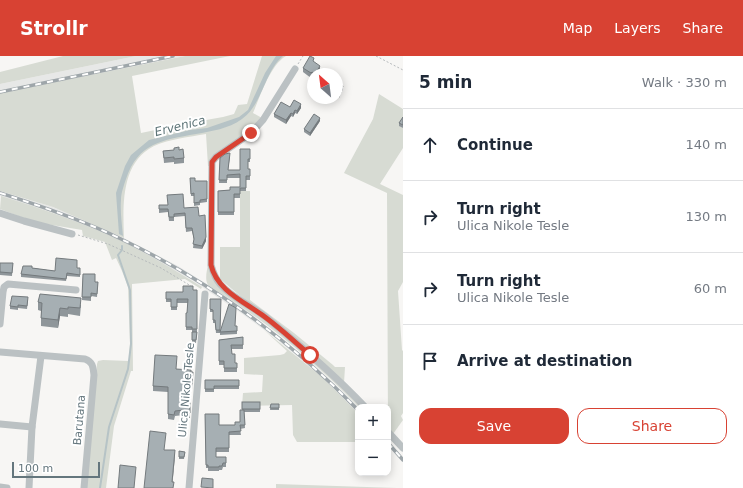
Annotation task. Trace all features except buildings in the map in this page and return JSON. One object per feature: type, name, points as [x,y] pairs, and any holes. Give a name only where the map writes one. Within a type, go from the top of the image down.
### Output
[{"type":"street","points":[[295,69],[263,120],[251,133],[216,157],[212,162],[211,265],[213,274],[225,288],[288,335],[331,373],[362,404]]},
{"type":"street","points":[[0,213],[24,222],[72,234]]},
{"type":"street","points":[[0,324],[4,287],[8,284],[76,290]]},
{"type":"street","name":"Ulica Nikole Tesle","points":[[189,488],[205,294]]},
{"type":"street","points":[[0,352],[40,356],[32,427],[29,488]]},
{"type":"street","name":"Barutana","points":[[40,356],[85,359],[92,363],[94,374],[84,488]]},
{"type":"street","points":[[0,424],[32,427]]},
{"type":"street","points":[[391,435],[403,448]]},
{"type":"street","points":[[0,488],[7,488]]},
{"type":"path","points":[[295,69],[303,56]]},
{"type":"path","points":[[376,56],[403,70]]},
{"type":"path","points":[[72,234],[108,244],[161,268],[193,288]]},
{"type":"shaded area","points":[[63,56],[136,56],[0,84],[0,72]]},
{"type":"shaded area","points":[[136,56],[185,56],[0,93],[0,84]]},
{"type":"shaded area","points":[[185,56],[230,56],[132,76],[141,133],[234,114],[238,105],[247,104],[262,56],[286,56],[280,60],[270,74],[253,113],[262,118],[209,166],[206,134],[166,142],[154,146],[143,154],[135,163],[129,174],[126,187],[123,213],[124,238],[53,207],[0,191],[0,93]]},
{"type":"shaded area","points":[[276,56],[283,56],[272,70],[255,105],[242,119],[220,129],[162,141],[144,151],[137,158],[131,167],[122,192],[121,209],[123,236],[119,234],[116,193],[125,166],[131,155],[149,140],[190,130],[207,128],[239,117],[248,110],[265,73]]},
{"type":"shaded area","points":[[379,94],[403,109],[403,120],[400,126],[403,128],[403,148],[380,184],[403,195],[403,282],[398,291],[403,351],[403,413],[401,416],[403,420],[393,434],[391,432],[391,404],[388,404],[387,193],[344,173],[373,119]]},
{"type":"shaded area","points":[[0,191],[53,207],[112,232],[178,266],[240,305],[301,354],[356,404],[355,410],[322,377],[275,338],[190,279],[128,245],[53,213],[0,196]]},
{"type":"shaded area","points":[[240,191],[250,191],[250,300],[294,333],[335,367],[345,367],[344,383],[220,279],[220,247],[240,247]]},
{"type":"shaded area","points":[[1,196],[65,217],[113,237],[147,254],[202,287],[201,289],[185,279],[132,284],[133,371],[131,371],[114,426],[106,488],[86,488],[97,364],[98,361],[103,360],[129,361],[130,343],[128,287],[116,258],[112,260],[105,242],[83,236],[82,230],[34,222],[0,209]]},
{"type":"shaded area","points":[[208,264],[213,278],[285,335],[360,404],[356,404],[306,357],[269,327],[209,286],[206,279]]},
{"type":"shaded area","points":[[264,330],[322,377],[355,410],[355,442],[297,442],[293,435],[292,405],[242,406],[243,393],[262,392],[263,375],[244,374],[244,358],[280,355],[287,351]]},
{"type":"shaded area","points":[[276,484],[397,488],[276,488]]},
{"type":"waterway","name":"Ervenica","points":[[100,488],[109,427],[128,369],[131,344],[130,290],[118,255],[122,250],[122,246]]},
{"type":"railway","points":[[0,92],[173,56]]},
{"type":"railway","points":[[0,193],[46,208],[121,239],[186,274],[217,293],[276,336],[332,384],[355,407]]},
{"type":"railway","points":[[391,446],[403,460]]},
{"type":"route","points":[[251,133],[216,157],[212,162],[211,265],[213,274],[220,284],[288,335],[310,355]]}]
